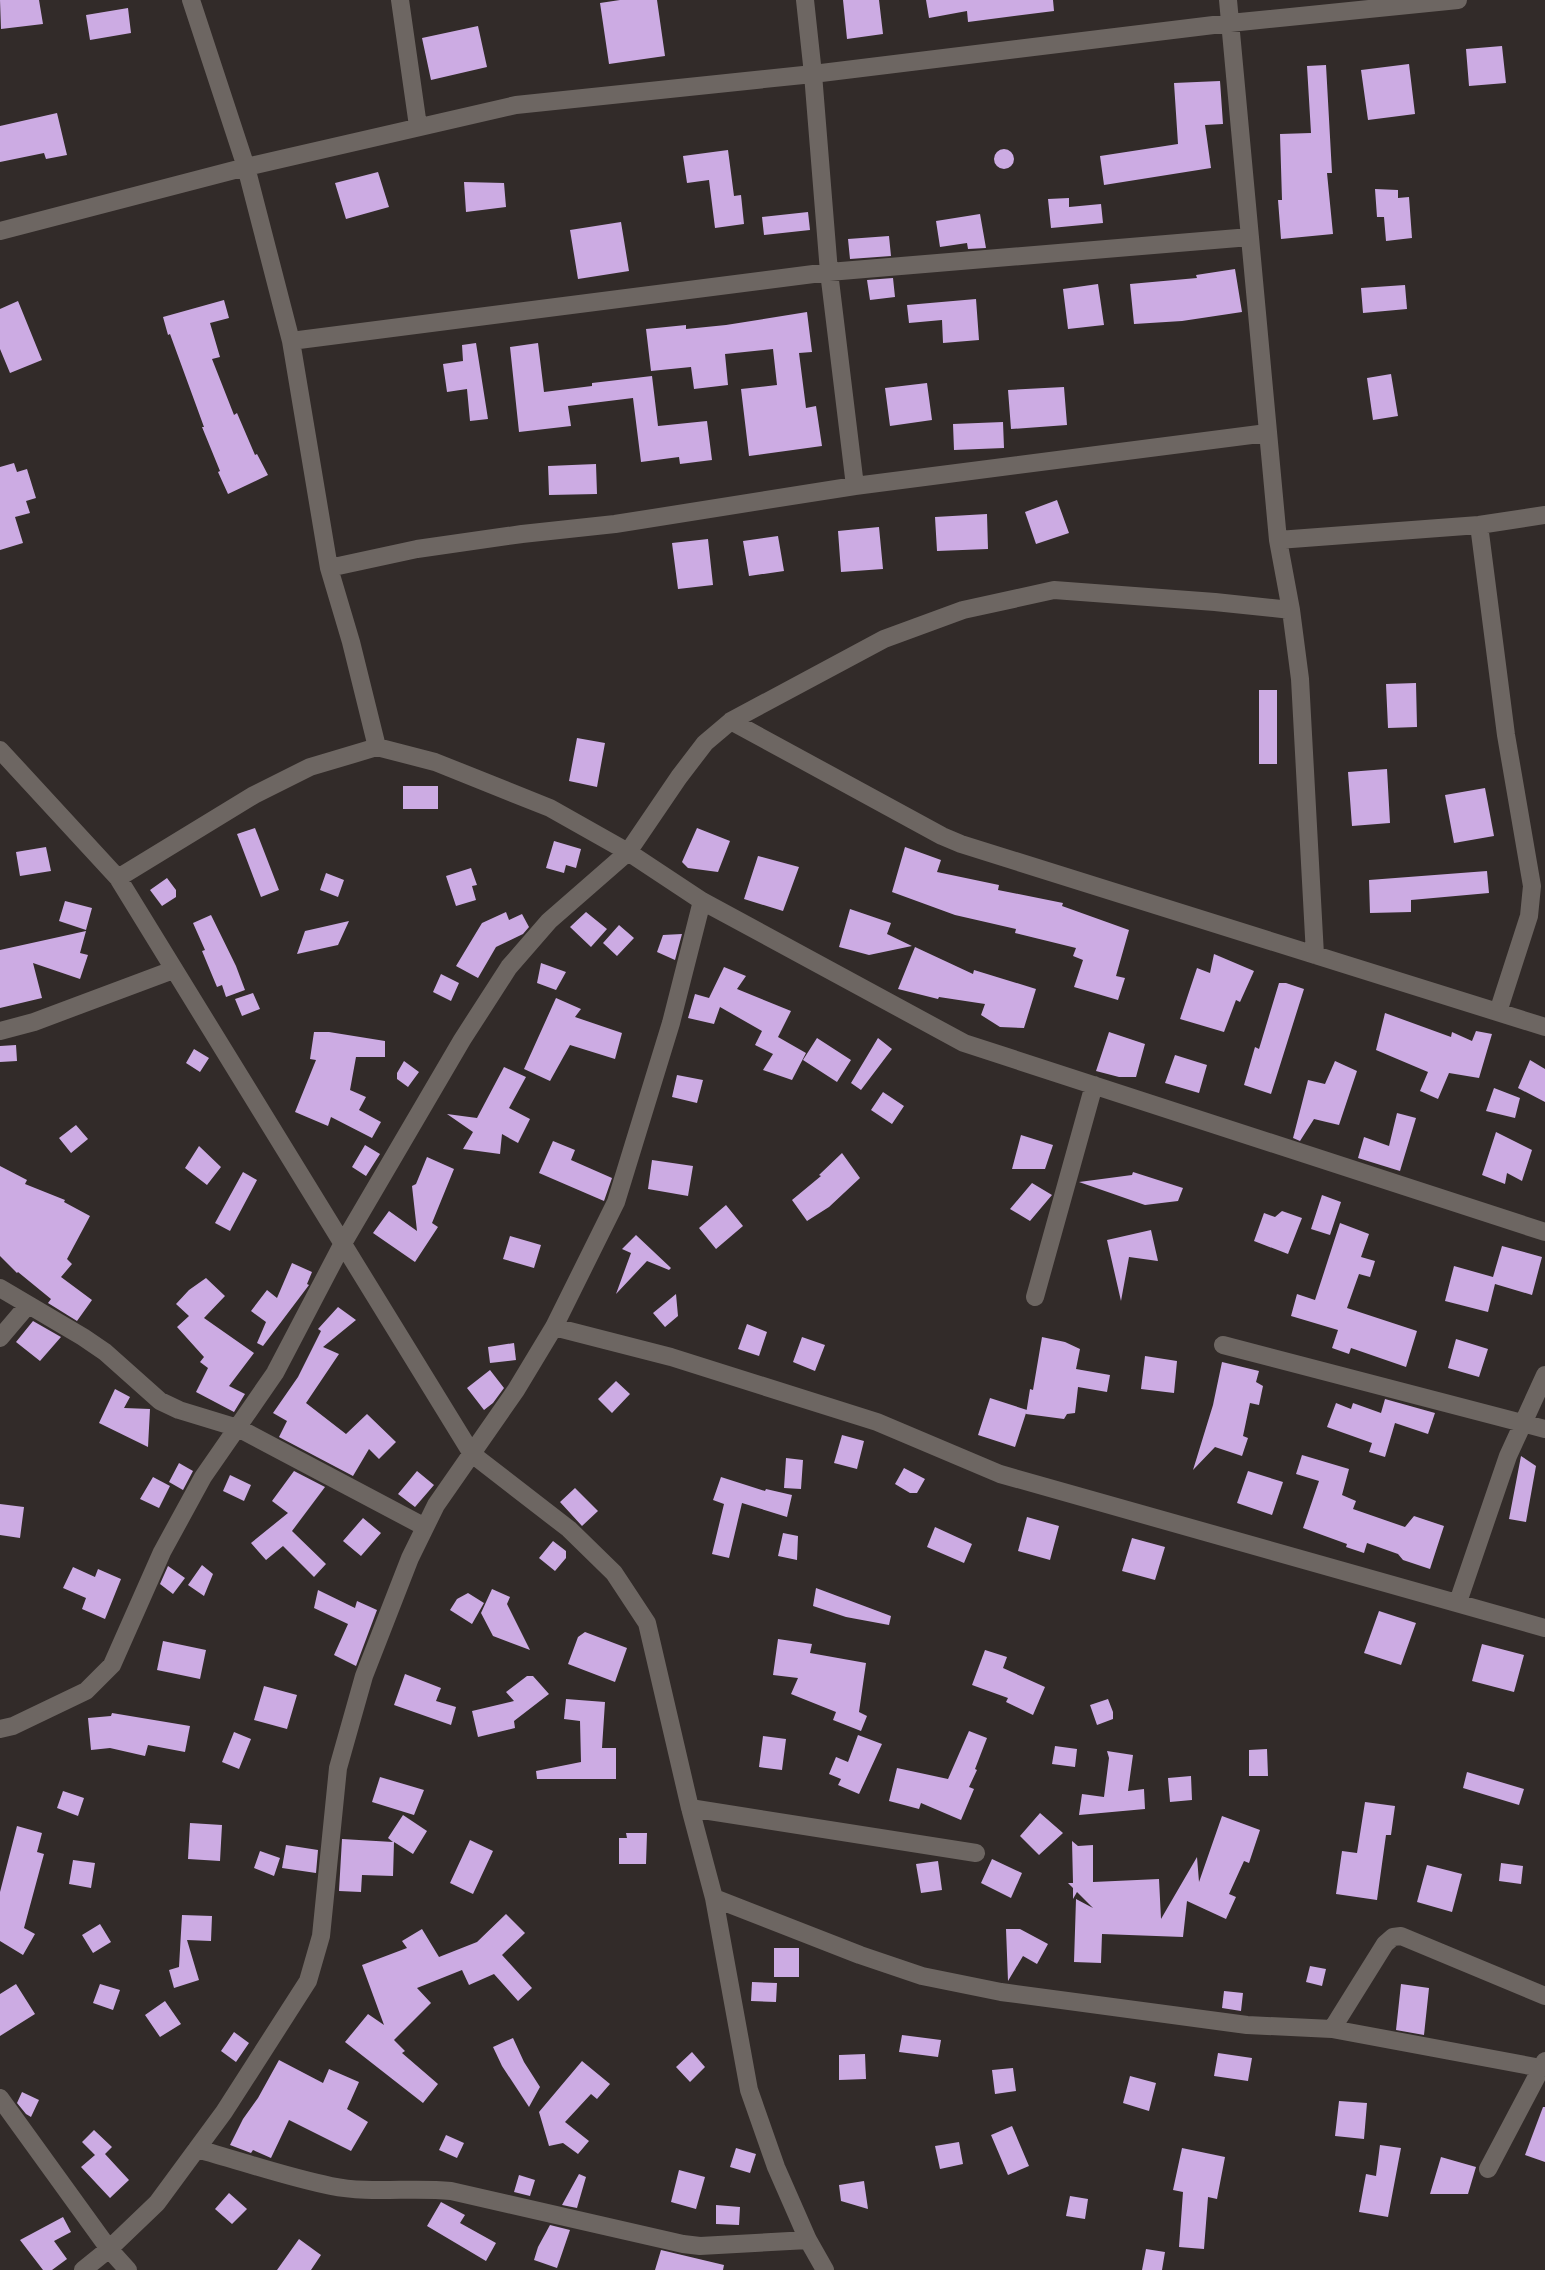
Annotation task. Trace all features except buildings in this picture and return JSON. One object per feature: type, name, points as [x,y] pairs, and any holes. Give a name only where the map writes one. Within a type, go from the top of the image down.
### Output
[{"type":"street","points":[[191,0],[246,167],[291,341],[329,568],[351,642],[377,747]]},
{"type":"street","points":[[400,0],[418,126]]},
{"type":"street","points":[[805,0],[829,272],[855,486]]},
{"type":"street","points":[[1228,0],[1278,540],[1291,610],[1300,679],[1315,955]]},
{"type":"street","points":[[0,231],[246,167],[516,105],[813,74],[1230,23],[1458,0]]},
{"type":"street","points":[[291,341],[829,272],[1250,237]]},
{"type":"street","points":[[329,568],[429,547],[615,524],[855,486],[1267,433]]},
{"type":"street","points":[[1278,540],[1479,525],[1545,515]]},
{"type":"street","points":[[1479,525],[1506,735],[1532,886],[1529,915],[1498,1012]]},
{"type":"street","points":[[0,1729],[13,1726],[86,1691],[112,1665],[162,1552],[204,1477],[275,1373],[342,1245],[462,1040],[509,967],[549,921],[628,852],[705,743],[731,721],[884,639],[963,610],[1054,590],[1291,610]]},
{"type":"street","points":[[731,721],[942,836],[961,844],[1545,1027]]},
{"type":"street","points":[[118,878],[254,795],[310,767],[377,747],[435,762],[550,808],[628,852],[702,901],[964,1043],[1545,1232]]},
{"type":"street","points":[[3,758],[118,878],[472,1454],[569,1529],[614,1573],[647,1623],[690,1808],[714,1898],[749,2090],[776,2168],[808,2240],[825,2270]]},
{"type":"street","points":[[83,2270],[109,2249],[157,2203],[224,2112],[308,1981],[321,1936],[338,1768],[364,1676],[410,1558],[436,1505],[516,1390],[554,1327],[616,1202],[671,1023],[702,901]]},
{"type":"street","points":[[0,1031],[34,1022],[173,970]]},
{"type":"street","points":[[1035,1297],[1094,1086]]},
{"type":"street","points":[[0,1288],[60,1322],[105,1352],[160,1401],[179,1410],[238,1428],[425,1527]]},
{"type":"street","points":[[0,1338],[28,1305]]},
{"type":"street","points":[[554,1327],[671,1357],[877,1422],[1000,1474],[1545,1628]]},
{"type":"street","points":[[1223,1345],[1545,1429]]},
{"type":"street","points":[[1458,1602],[1508,1456],[1545,1375]]},
{"type":"street","points":[[690,1808],[976,1853]]},
{"type":"street","points":[[714,1898],[922,1976],[1001,1992],[1247,2025],[1332,2029],[1543,2065],[1488,2169]]},
{"type":"street","points":[[1332,2029],[1385,1944],[1394,1937],[1401,1936],[1545,1996]]},
{"type":"street","points":[[0,2098],[109,2249],[128,2270]]},
{"type":"street","points":[[197,2149],[331,2186],[369,2190],[451,2191],[683,2244],[700,2246],[808,2240]]}]
